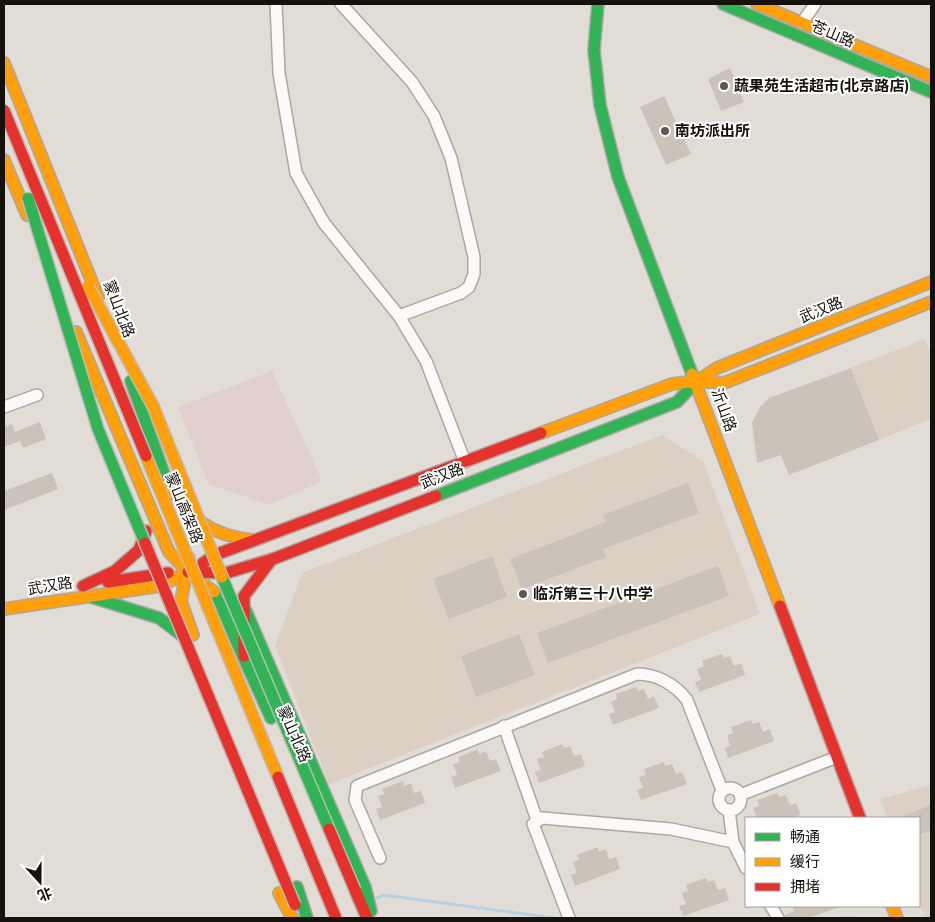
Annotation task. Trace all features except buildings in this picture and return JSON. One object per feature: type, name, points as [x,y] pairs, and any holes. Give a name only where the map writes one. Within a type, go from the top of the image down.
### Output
[{"type":"main road","name":"沂山路","points":[[598,4],[594,50],[600,106],[616,168],[860,817]]},
{"type":"main road","name":"苍山路","points":[[723,4],[931,92]]},
{"type":"main road","name":"苍山路","points":[[757,4],[931,77]]},
{"type":"main road","name":"蒙山北路","points":[[4,63],[72,230],[169,485],[189,546],[188,572],[181,601],[198,650],[303,901],[307,918]]},
{"type":"main road","name":"蒙山高架路","points":[[4,110],[32,193],[233,698]]},
{"type":"main road","name":"蒙山高架路","points":[[4,139],[32,193],[336,918]]},
{"type":"main road","name":"蒙山北路","points":[[4,160],[169,552],[188,572],[215,592],[347,894],[362,918]]},
{"type":"main road","points":[[32,193],[153,406],[246,636],[367,918]]},
{"type":"main road","points":[[32,193],[98,429],[300,918]]},
{"type":"main road","name":"武汉路","points":[[188,572],[226,573],[273,559],[677,402],[697,381],[717,368],[931,282]]},
{"type":"main road","name":"武汉路","points":[[4,599],[160,586],[188,572],[215,555],[672,384],[697,381],[724,383],[931,302]]},
{"type":"main road","points":[[169,485],[181,506],[193,518],[213,532],[240,539],[255,540]]},
{"type":"main road","points":[[85,591],[115,571],[139,550],[147,529],[143,489]]},
{"type":"main road","points":[[244,656],[244,596],[273,559]]},
{"type":"main road","name":"武汉路","points":[[4,608],[85,591]]},
{"type":"main road","points":[[85,591],[159,618],[170,625],[198,650]]},
{"type":"main road","points":[[244,605],[365,886],[372,918]]},
{"type":"main road","points":[[170,625],[284,903],[292,918]]},
{"type":"street","points":[[276,4],[279,73],[296,173],[324,223],[399,316],[426,361],[465,462]]},
{"type":"street","points":[[341,4],[412,82],[434,116],[451,158],[474,257],[474,274],[469,287],[461,293],[399,316]]},
{"type":"street","points":[[802,23],[814,4]]},
{"type":"street","points":[[4,407],[37,394]]},
{"type":"street","points":[[380,858],[354,800],[357,786],[637,674],[658,677],[681,692],[686,700],[722,790]]},
{"type":"street","points":[[504,726],[537,820]]},
{"type":"street","points":[[740,795],[837,757]]},
{"type":"street","points":[[740,795],[732,788],[722,790],[718,797],[720,804],[729,810],[733,842],[745,866]]},
{"type":"street","points":[[729,810],[739,806],[740,795]]},
{"type":"street","points":[[569,918],[533,824],[537,820],[542,818],[671,829],[733,842]]},
{"type":"street","points":[[772,907],[778,918]]},
{"type":"shaded area","points":[[925,339],[931,355],[931,419],[879,440],[851,368]]},
{"type":"shaded area","points":[[272,371],[322,481],[269,505],[208,484],[178,407]]},
{"type":"shaded area","name":"临沂第三十八中学","points":[[662,435],[703,461],[760,614],[329,784],[275,646],[302,573]]},
{"type":"shaded area","points":[[931,785],[931,918],[925,918],[920,904],[920,817],[888,817],[880,799]]},
{"type":"waterway","points":[[375,899],[383,895],[554,918]]},
{"type":"waterway","points":[[844,918],[851,918]]},
{"type":"traffic: fast","points":[[598,4],[594,50],[600,105],[618,177],[692,374]]},
{"type":"traffic: fast","points":[[723,4],[931,92]]},
{"type":"traffic: fast","points":[[28,198],[98,429],[145,543]]},
{"type":"traffic: fast","points":[[131,381],[172,496]]},
{"type":"traffic: fast","points":[[436,496],[677,402],[694,384]]},
{"type":"traffic: fast","points":[[222,577],[329,829]]},
{"type":"traffic: fast","points":[[214,592],[271,718]]},
{"type":"traffic: fast","points":[[91,597],[159,618],[184,637]]},
{"type":"traffic: fast","points":[[245,609],[365,887],[371,911]]},
{"type":"traffic: fast","points":[[297,887],[307,918]]},
{"type":"traffic: slow","points":[[757,4],[931,77]]},
{"type":"traffic: slow","points":[[4,63],[98,297]]},
{"type":"traffic: slow","points":[[4,160],[27,215]]},
{"type":"traffic: slow","points":[[541,433],[672,384],[697,381],[717,368],[931,282]]},
{"type":"traffic: slow","points":[[88,286],[153,406],[222,577]]},
{"type":"traffic: slow","points":[[694,384],[697,381],[724,383],[931,302]]},
{"type":"traffic: slow","points":[[76,332],[169,552],[188,572],[214,592]]},
{"type":"traffic: slow","points":[[692,374],[780,606]]},
{"type":"traffic: slow","points":[[146,456],[278,777]]},
{"type":"traffic: slow","points":[[169,485],[185,508],[203,524],[225,534],[252,540]]},
{"type":"traffic: slow","points":[[189,558],[181,601],[193,635]]},
{"type":"traffic: slow","points":[[4,609],[160,586],[188,572]]},
{"type":"traffic: slow","points":[[279,893],[292,918]]},
{"type":"traffic: slow","points":[[892,907],[897,918]]},
{"type":"traffic: jam","points":[[4,110],[146,456]]},
{"type":"traffic: jam","points":[[203,563],[215,555],[541,433]]},
{"type":"traffic: jam","points":[[188,572],[226,573],[273,559],[436,496]]},
{"type":"traffic: jam","points":[[83,586],[115,571],[139,550],[146,531]]},
{"type":"traffic: jam","points":[[145,543],[295,905]]},
{"type":"traffic: jam","points":[[244,656],[244,596],[272,559]]},
{"type":"traffic: jam","points":[[108,582],[168,573]]},
{"type":"traffic: jam","points":[[780,606],[860,817]]},
{"type":"traffic: jam","points":[[278,777],[336,918]]},
{"type":"traffic: jam","points":[[329,829],[355,890]]},
{"type":"traffic: jam","points":[[355,890],[367,918]]},
{"type":"place","name":"蔬果苑生活超市(北京路店)","points":[[724,86]]},
{"type":"place","name":"南坊派出所","points":[[665,131]]},
{"type":"place","name":"临沂第三十八中学","points":[[523,594]]}]
